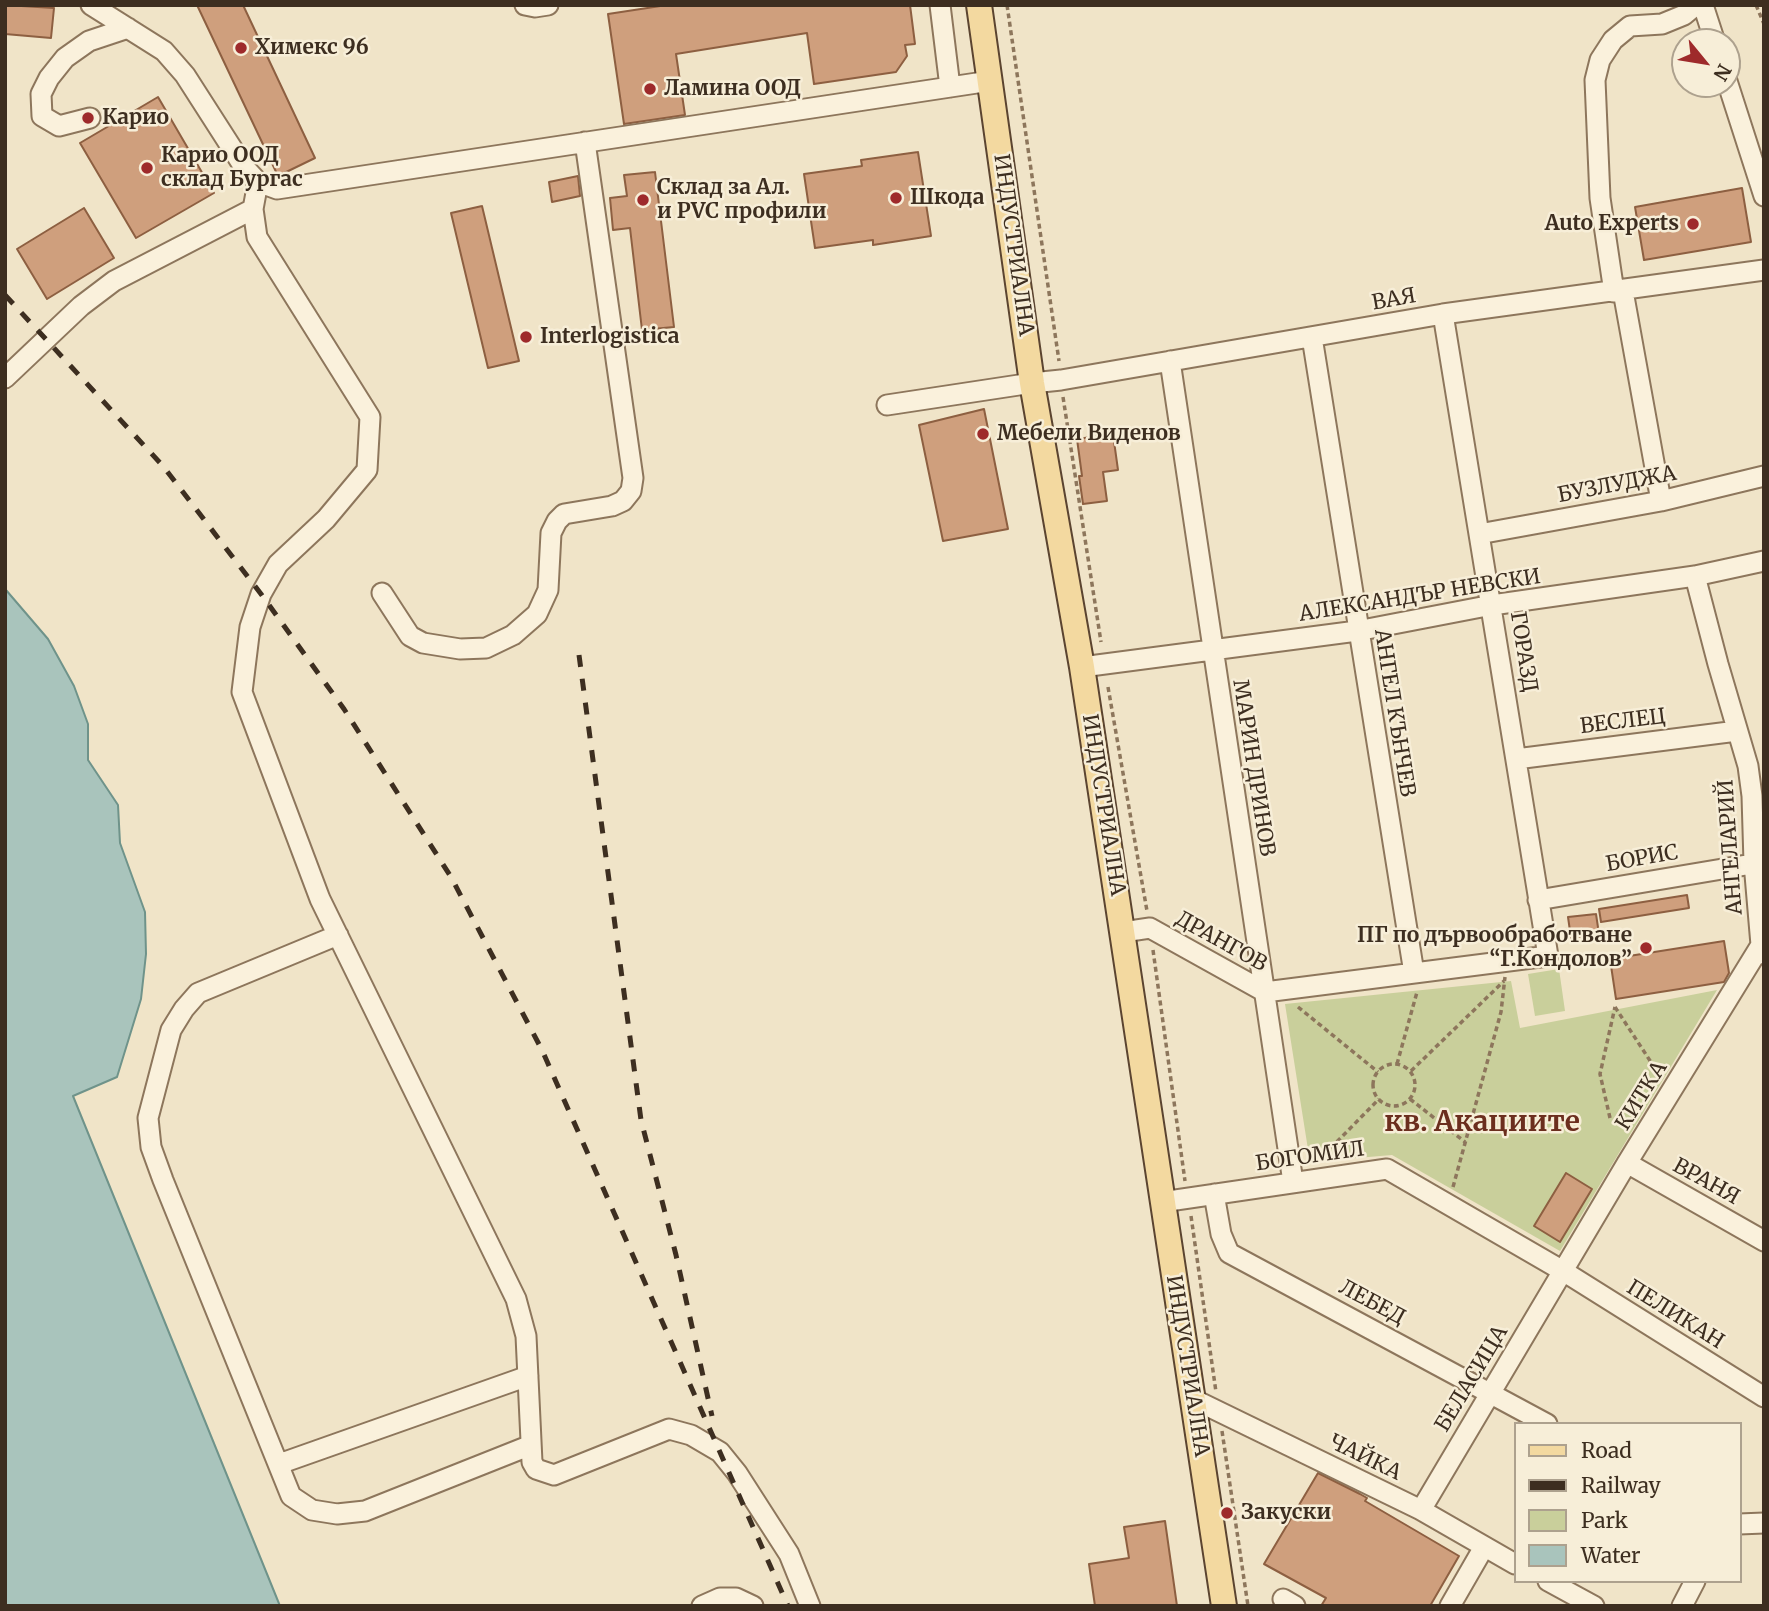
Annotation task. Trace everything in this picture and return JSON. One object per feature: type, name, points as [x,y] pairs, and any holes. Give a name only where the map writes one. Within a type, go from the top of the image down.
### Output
[{"type":"main road","name":"ИНДУСТРИАЛНА","points":[[979,5],[1032,383],[1093,666],[1123,932],[1224,1606]]},
{"type":"street","points":[[91,5],[164,51],[185,75],[244,167],[258,182],[277,189],[990,81]]},
{"type":"street","points":[[525,5],[548,5]]},
{"type":"street","points":[[940,5],[950,88]]},
{"type":"street","points":[[1661,501],[1600,198],[1595,80],[1600,60],[1613,40],[1630,26],[1662,24],[1684,15],[1696,5]]},
{"type":"street","points":[[1703,5],[1710,28]]},
{"type":"street","points":[[90,118],[59,126],[42,116],[41,94],[49,78],[65,58],[89,41],[128,28]]},
{"type":"street","points":[[1732,98],[1764,196]]},
{"type":"street","points":[[382,593],[410,636],[423,643],[460,649],[486,648],[513,635],[537,614],[548,590],[551,533],[557,521],[564,514],[612,506],[623,501],[631,491],[633,478],[585,142]]},
{"type":"street","points":[[258,182],[253,209],[257,237],[370,417],[367,470],[326,519],[278,564],[261,594],[250,627],[242,692],[320,899],[516,1299],[526,1336],[532,1462],[536,1469],[554,1475],[669,1429],[691,1435],[720,1452],[737,1473],[789,1554],[810,1606]]},
{"type":"street","points":[[9,371],[81,306],[114,281],[253,209]]},
{"type":"street","name":"ВАЯ","points":[[887,405],[1061,380],[1443,314],[1619,292],[1764,270]]},
{"type":"street","name":"ГОРАЗД","points":[[1443,314],[1548,956]]},
{"type":"street","name":"АНГЕЛ КЪНЧЕВ","points":[[1312,337],[1357,631],[1418,972]]},
{"type":"street","name":"МАРИН ДРИНОВ","points":[[1170,361],[1212,652],[1271,991],[1296,1182]]},
{"type":"street","name":"БУЗЛУДЖА","points":[[1479,534],[1661,501],[1764,476]]},
{"type":"street","name":"АЛЕКСАНДЪР НЕВСКИ","points":[[1093,666],[1357,631],[1492,605],[1695,576],[1764,561]]},
{"type":"street","name":"АНГЕЛАРИЙ","points":[[1695,576],[1748,766],[1759,862],[1762,950]]},
{"type":"street","name":"ВЕСЛЕЦ","points":[[1516,759],[1737,731]]},
{"type":"street","name":"БОРИС","points":[[1538,900],[1759,862]]},
{"type":"street","name":"ДРАНГОВ","points":[[1123,932],[1150,928],[1271,991],[1418,972],[1506,971],[1548,956]]},
{"type":"street","points":[[338,935],[198,993],[184,1009],[171,1031],[148,1118],[151,1147],[163,1180],[291,1496],[312,1510],[337,1514],[365,1511],[531,1445]]},
{"type":"street","name":"КИТКА","points":[[1563,1271],[1671,1092],[1762,950]]},
{"type":"street","name":"ВРАНЯ","points":[[1627,1163],[1764,1241]]},
{"type":"street","name":"БОГОМИЛ","points":[[1163,1202],[1387,1169],[1563,1271]]},
{"type":"street","name":"ЛЕБЕД","points":[[1214,1194],[1221,1234],[1229,1253],[1544,1422]]},
{"type":"street","name":"БЕЛАСИЦА","points":[[1421,1510],[1563,1271]]},
{"type":"street","name":"ПЕЛИКАН","points":[[1563,1271],[1764,1397]]},
{"type":"street","points":[[279,1464],[528,1376]]},
{"type":"street","name":"ЧАЙКА","points":[[1193,1399],[1219,1414],[1421,1510],[1514,1563]]},
{"type":"street","points":[[1741,1524],[1764,1523]]},
{"type":"street","points":[[1450,1606],[1484,1547]]},
{"type":"street","points":[[1552,1583],[1594,1606]]},
{"type":"street","points":[[1682,1606],[1694,1583]]},
{"type":"street","points":[[702,1606],[720,1598],[736,1598],[753,1606]]},
{"type":"path","points":[[1007,5],[1061,380],[1093,666],[1150,928],[1248,1606]]},
{"type":"path","points":[[1756,5],[1764,24]]},
{"type":"path","points":[[1411,1071],[1506,971]]},
{"type":"path","points":[[1448,1204],[1502,1012],[1506,971]]},
{"type":"path","points":[[1397,1064],[1418,972]]},
{"type":"path","points":[[1271,991],[1378,1072]]},
{"type":"path","points":[[1610,1118],[1600,1074],[1615,1007],[1671,1092]]},
{"type":"path","points":[[1397,1064],[1411,1071],[1416,1086],[1405,1104],[1391,1106],[1378,1099],[1373,1087],[1378,1072],[1387,1065],[1397,1064]]},
{"type":"path","points":[[1296,1182],[1378,1099]]},
{"type":"path","points":[[1410,1099],[1465,1142]]},
{"type":"green space","points":[[1559,969],[1565,1011],[1535,1016],[1528,974]]},
{"type":"green space","points":[[1511,981],[1520,1028],[1717,990],[1560,1251],[1392,1155],[1310,1162],[1285,1004]]},
{"type":"water","points":[[6,590],[48,639],[74,686],[88,724],[88,760],[118,805],[120,843],[145,912],[146,954],[141,999],[117,1077],[73,1096],[280,1606],[5,1606]]},
{"type":"building","points":[[5,5],[54,8],[51,38],[5,34]]},
{"type":"building","points":[[197,5],[243,5],[315,158],[278,176]]},
{"type":"building","points":[[667,5],[910,5],[915,44],[905,45],[907,56],[896,72],[814,84],[807,33],[676,54],[685,115],[624,124],[608,14]]},
{"type":"building","name":"Карио ООД склад Бургас","points":[[158,97],[214,193],[136,238],[80,143]]},
{"type":"building","points":[[918,152],[931,236],[873,245],[873,240],[815,248],[804,174],[862,166],[861,160]]},
{"type":"building","points":[[655,172],[674,327],[642,330],[630,228],[613,230],[610,198],[627,196],[624,175]]},
{"type":"building","points":[[578,176],[580,196],[552,202],[549,182]]},
{"type":"building","name":"Auto Experts","points":[[1742,188],[1751,242],[1644,260],[1635,207]]},
{"type":"building","points":[[482,206],[519,361],[488,368],[451,213]]},
{"type":"building","points":[[84,208],[114,258],[47,299],[17,249]]},
{"type":"building","points":[[984,409],[1008,529],[943,541],[919,425]]},
{"type":"building","points":[[1113,434],[1118,470],[1103,472],[1107,501],[1083,504],[1077,439]]},
{"type":"building","points":[[1687,895],[1689,908],[1601,922],[1599,909]]},
{"type":"building","points":[[1596,914],[1599,934],[1571,938],[1568,917]]},
{"type":"building","points":[[1724,941],[1729,973],[1724,982],[1616,999],[1610,959]]},
{"type":"building","points":[[1566,1173],[1592,1189],[1560,1242],[1534,1226]]},
{"type":"building","points":[[1318,1473],[1367,1498],[1365,1501],[1459,1556],[1430,1606],[1321,1606],[1326,1598],[1264,1564]]},
{"type":"building","points":[[1165,1521],[1177,1606],[1095,1606],[1089,1564],[1129,1558],[1124,1527]]},
{"type":"railway","points":[[5,295],[163,466],[261,594],[344,709],[451,877],[542,1050],[788,1606]]},
{"type":"railway","points":[[579,655],[641,1120],[676,1255],[712,1416]]},
{"type":"place","name":"Химекс 96","points":[[241,48]]},
{"type":"place","name":"Ламина ООД","points":[[650,89]]},
{"type":"place","name":"Карио","points":[[88,118]]},
{"type":"place","name":"Карио ООД склад Бургас","points":[[147,168]]},
{"type":"place","name":"Шкода","points":[[896,198]]},
{"type":"place","name":"Склад за Ал. и PVC профили","points":[[643,200]]},
{"type":"place","name":"Auto Experts","points":[[1693,224]]},
{"type":"place","name":"Interlogistica","points":[[526,337]]},
{"type":"place","name":"Мебели Виденов","points":[[983,434]]},
{"type":"place","name":"ПГ по дървообработване “Г.Кондолов”","points":[[1646,948]]},
{"type":"place","name":"Закуски","points":[[1227,1513]]},
{"type":"district","name":"кв. Акациите","points":[[1482,1123]]}]
